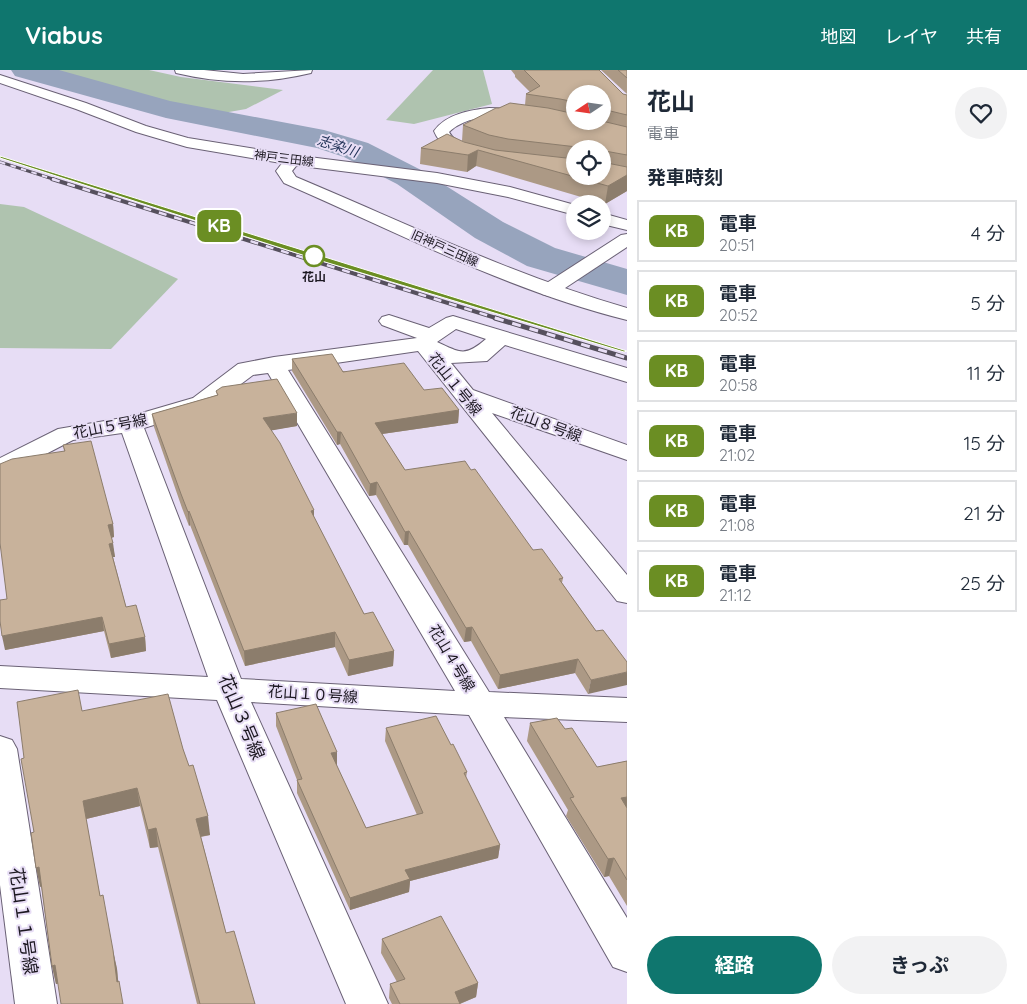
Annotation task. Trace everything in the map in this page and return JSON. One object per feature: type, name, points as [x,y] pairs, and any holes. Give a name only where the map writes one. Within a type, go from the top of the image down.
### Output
[{"type":"street","points":[[181,70],[212,76],[243,78],[280,76],[306,70]]},
{"type":"street","name":"神戸三田線","points":[[0,80],[81,106],[163,136],[219,149],[437,178],[510,192],[566,208]]},
{"type":"street","points":[[491,158],[456,148],[443,136],[441,131],[446,125],[454,121],[478,115],[508,112],[535,115]]},
{"type":"street","name":"旧神戸三田線","points":[[293,160],[284,171],[290,180],[508,276],[556,285],[627,314]]},
{"type":"street","points":[[611,221],[627,225]]},
{"type":"street","points":[[556,285],[627,239]]},
{"type":"street","points":[[389,321],[427,340],[455,358],[479,356],[500,338]]},
{"type":"street","name":"花山１号線","points":[[627,375],[452,322],[427,340],[464,395],[627,594]]},
{"type":"street","name":"花山５号線","points":[[0,468],[67,434],[131,424],[201,403],[246,369],[427,340]]},
{"type":"street","name":"花山４号線","points":[[274,364],[480,705],[627,954]]},
{"type":"street","name":"花山８号線","points":[[464,395],[627,453]]},
{"type":"street","name":"花山３号線","points":[[131,424],[156,482],[179,554],[229,688],[367,1004]]},
{"type":"street","points":[[590,550],[627,566]]},
{"type":"street","name":"花山１０号線","points":[[0,677],[229,688],[480,705],[627,710]]},
{"type":"street","name":"花山１１号線","points":[[0,749],[36,1004]]},
{"type":"green space","points":[[45,70],[149,70],[181,77],[283,90],[246,109],[212,115],[122,93]]},
{"type":"green space","points":[[433,70],[483,70],[492,104],[414,124],[386,120]]},
{"type":"green space","points":[[0,204],[24,207],[178,279],[111,349],[0,348]]},
{"type":"building","points":[[524,70],[599,70],[623,94],[627,95],[627,115],[611,111],[611,85],[566,85],[566,100],[526,94],[540,86]]},
{"type":"building","points":[[618,70],[627,70],[627,78]]},
{"type":"building","points":[[510,103],[566,112],[566,130],[611,130],[611,123],[627,127],[627,155],[611,152],[611,140],[566,140],[566,146],[508,139],[489,135],[463,125]]},
{"type":"building","points":[[447,134],[464,142],[495,150],[566,158],[566,174],[478,150],[468,155],[421,148]]},
{"type":"building","points":[[611,164],[627,167],[627,175],[611,184]]},
{"type":"building","points":[[332,354],[343,372],[404,363],[424,390],[442,388],[459,410],[375,423],[405,470],[465,461],[471,470],[475,469],[533,550],[542,549],[563,578],[559,579],[596,631],[603,630],[627,662],[627,672],[591,680],[578,659],[500,675],[472,627],[466,628],[409,531],[405,532],[377,482],[370,484],[341,432],[337,432],[292,359]]},
{"type":"building","points":[[277,379],[297,413],[263,418],[280,443],[314,510],[311,511],[364,614],[373,612],[394,651],[349,660],[335,632],[244,651],[181,494],[152,414],[218,395],[216,391],[222,387]]},
{"type":"building","points":[[91,441],[113,524],[108,525],[113,543],[109,544],[126,607],[136,605],[145,637],[109,644],[102,617],[2,636],[0,600],[7,599],[0,543],[0,464],[12,459],[65,451],[63,445]]},
{"type":"building","points":[[78,690],[82,711],[168,694],[183,749],[189,766],[193,765],[208,816],[196,819],[226,933],[234,931],[255,1004],[200,1004],[156,828],[148,830],[137,788],[83,801],[100,896],[103,895],[117,982],[119,981],[123,1004],[61,1004],[55,965],[52,966],[39,867],[36,868],[31,833],[34,832],[21,759],[24,758],[17,702]]},
{"type":"building","points":[[316,704],[337,752],[331,753],[366,828],[423,813],[386,728],[436,716],[467,772],[464,773],[500,845],[405,870],[410,879],[350,898],[297,780],[302,779],[276,713]]},
{"type":"building","points":[[557,718],[565,729],[572,728],[597,767],[627,761],[627,797],[621,798],[627,808],[627,880],[614,858],[608,859],[570,798],[574,797],[530,723]]},
{"type":"building","points":[[441,916],[478,983],[455,992],[460,1004],[400,1004],[390,984],[405,979],[382,939]]},
{"type":"waterway","name":"志染川","points":[[25,70],[166,109],[324,140],[356,150],[409,177],[489,230],[541,257],[627,282]]},
{"type":"railway","points":[[0,162],[56,180]]},
{"type":"railway","points":[[52,179],[499,319]]},
{"type":"railway","points":[[495,318],[627,358]]},
{"type":"train","name":"KB","points":[[0,157],[317,257],[627,351]]},
{"type":"place","name":"花山","points":[[314,256]]}]
